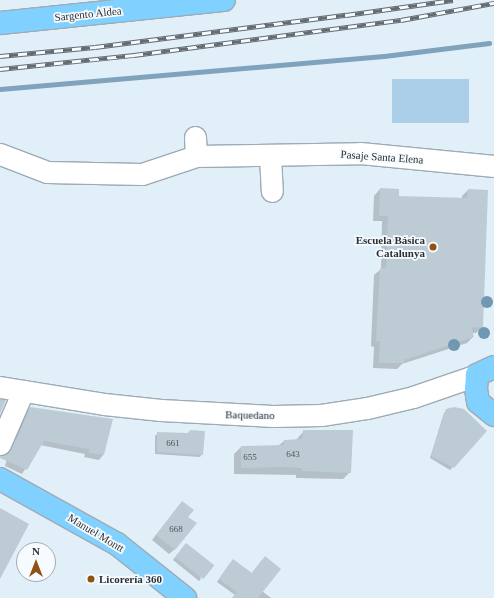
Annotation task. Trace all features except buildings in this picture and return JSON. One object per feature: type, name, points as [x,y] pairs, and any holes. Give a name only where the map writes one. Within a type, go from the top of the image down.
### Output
[{"type":"main road","name":"Sargento Aldea","points":[[0,23],[176,3],[224,0]]},
{"type":"main road","points":[[485,371],[476,389],[478,402],[494,415]]},
{"type":"main road","name":"Manuel Montt","points":[[0,479],[117,544],[185,598]]},
{"type":"street","name":"Pasaje Santa Elena","points":[[0,154],[47,172],[142,174],[195,146],[270,156],[360,154],[494,166]]},
{"type":"street","points":[[270,156],[272,191]]},
{"type":"street","name":"Baquedano","points":[[0,387],[104,404],[161,410],[226,415],[297,416],[321,415],[367,408],[412,397],[485,371]]},
{"type":"street","points":[[0,444],[23,390]]},
{"type":"shaded area","points":[[392,79],[469,79],[469,123],[392,123]]},
{"type":"waterway","points":[[0,89],[384,56],[489,43]]},
{"type":"railway","points":[[0,56],[95,47],[453,0]]},
{"type":"railway","points":[[0,69],[134,55],[401,20],[494,3]]},
{"type":"place","name":"Escuela Básica Catalunya","points":[[433,247]]},
{"type":"place","name":"Licorería 360","points":[[91,579]]}]
